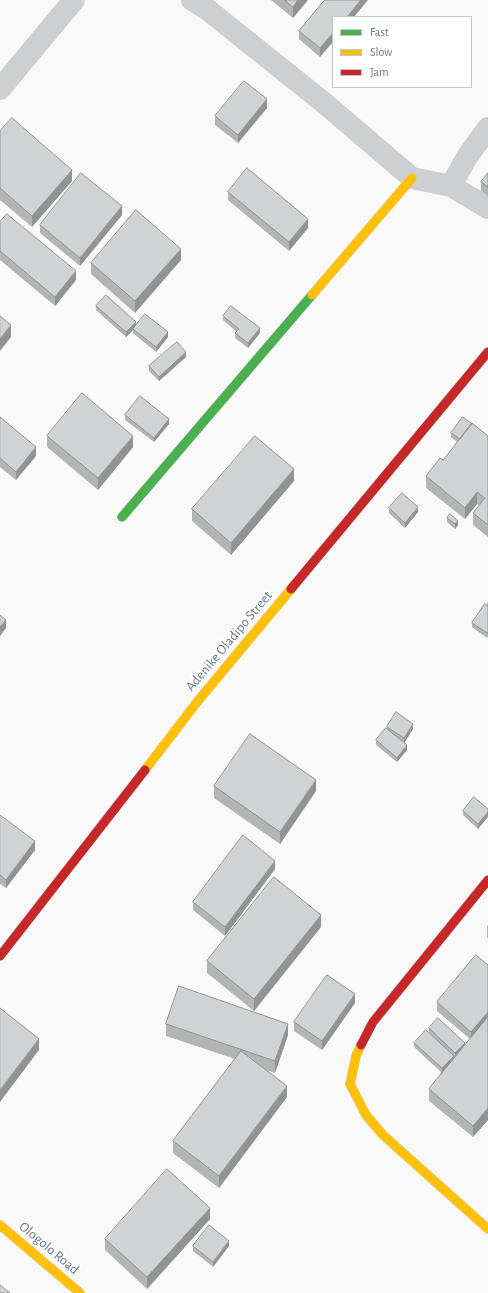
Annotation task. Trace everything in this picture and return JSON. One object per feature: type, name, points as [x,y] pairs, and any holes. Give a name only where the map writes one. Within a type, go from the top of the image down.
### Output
[{"type":"street","points":[[0,89],[74,0]]},
{"type":"street","points":[[192,0],[208,10],[323,102],[412,178],[451,186],[488,208]]},
{"type":"street","points":[[451,186],[468,157],[488,128]]},
{"type":"street","points":[[122,517],[412,178]]},
{"type":"street","name":"Adenike Oladipo Street","points":[[0,956],[197,702],[488,352]]},
{"type":"street","points":[[488,880],[373,1022],[356,1056],[350,1084],[366,1115],[383,1135],[488,1229]]},
{"type":"street","name":"Ologolo Road","points":[[0,1225],[80,1293]]},
{"type":"building","points":[[285,0],[298,0],[293,7]]},
{"type":"building","points":[[325,0],[361,0],[348,16],[332,16],[332,34],[320,48],[299,31]]},
{"type":"building","points":[[244,81],[267,99],[238,135],[215,116]]},
{"type":"building","points":[[12,118],[72,170],[32,216],[0,188],[0,131]]},
{"type":"building","points":[[247,168],[308,219],[289,242],[228,192]]},
{"type":"building","points":[[81,173],[122,206],[80,258],[40,225]]},
{"type":"building","points":[[488,173],[488,187],[481,182]]},
{"type":"building","points":[[136,210],[181,249],[135,301],[91,263]]},
{"type":"building","points":[[7,214],[76,271],[55,297],[0,251],[0,222]]},
{"type":"building","points":[[106,295],[136,322],[126,332],[96,306]]},
{"type":"building","points":[[231,306],[260,328],[248,343],[235,333],[239,329],[223,316]]},
{"type":"building","points":[[145,314],[168,332],[156,347],[133,329]]},
{"type":"building","points":[[0,316],[11,325],[0,339]]},
{"type":"building","points":[[177,342],[186,352],[159,377],[149,366]]},
{"type":"building","points":[[82,393],[133,436],[98,478],[47,436]]},
{"type":"building","points":[[140,396],[169,419],[154,438],[125,415]]},
{"type":"building","points":[[0,417],[36,447],[16,472],[0,458]]},
{"type":"building","points":[[463,417],[472,424],[460,439],[451,433]]},
{"type":"building","points":[[472,423],[488,436],[488,525],[473,513],[485,498],[477,492],[465,508],[426,476],[440,458],[443,460]]},
{"type":"building","points":[[255,436],[294,469],[231,543],[192,509]]},
{"type":"building","points":[[402,493],[418,507],[405,523],[389,508]]},
{"type":"building","points":[[450,514],[458,521],[455,524],[447,518]]},
{"type":"building","points":[[485,604],[488,606],[488,633],[472,623]]},
{"type":"building","points":[[0,615],[6,620],[0,627]]},
{"type":"building","points":[[396,712],[413,724],[404,738],[387,727]]},
{"type":"building","points":[[386,728],[407,745],[397,758],[376,740]]},
{"type":"building","points":[[250,734],[316,780],[280,832],[214,786]]},
{"type":"building","points":[[474,797],[488,809],[488,812],[478,824],[463,811]]},
{"type":"building","points":[[0,815],[35,841],[6,880],[0,875]]},
{"type":"building","points":[[243,835],[275,861],[225,927],[193,902]]},
{"type":"building","points":[[274,877],[321,915],[254,999],[207,961]]},
{"type":"building","points":[[476,955],[488,965],[488,1012],[471,1032],[437,1002]]},
{"type":"building","points":[[327,975],[355,994],[322,1041],[294,1022]]},
{"type":"building","points":[[179,986],[288,1024],[275,1061],[166,1024]]},
{"type":"building","points":[[0,1008],[39,1039],[0,1090]]},
{"type":"building","points":[[488,1017],[488,1108],[473,1126],[429,1089]]},
{"type":"building","points":[[438,1018],[465,1043],[455,1053],[429,1028]]},
{"type":"building","points":[[426,1030],[454,1056],[442,1068],[414,1043]]},
{"type":"building","points":[[241,1051],[287,1086],[219,1176],[173,1141]]},
{"type":"building","points":[[167,1169],[210,1208],[147,1277],[105,1239]]},
{"type":"building","points":[[209,1225],[229,1241],[213,1262],[193,1246]]},
{"type":"building","points":[[0,1285],[10,1293],[0,1293]]},
{"type":"traffic: fast","points":[[122,517],[312,295]]},
{"type":"traffic: slow","points":[[312,295],[412,178]]},
{"type":"traffic: slow","points":[[145,770],[197,702],[291,589]]},
{"type":"traffic: slow","points":[[361,1045],[356,1056],[350,1084],[366,1115],[383,1135],[488,1229]]},
{"type":"traffic: slow","points":[[0,1225],[80,1293]]},
{"type":"traffic: jam","points":[[291,589],[488,352]]},
{"type":"traffic: jam","points":[[0,956],[145,770]]},
{"type":"traffic: jam","points":[[361,1045],[373,1022],[488,880]]}]
